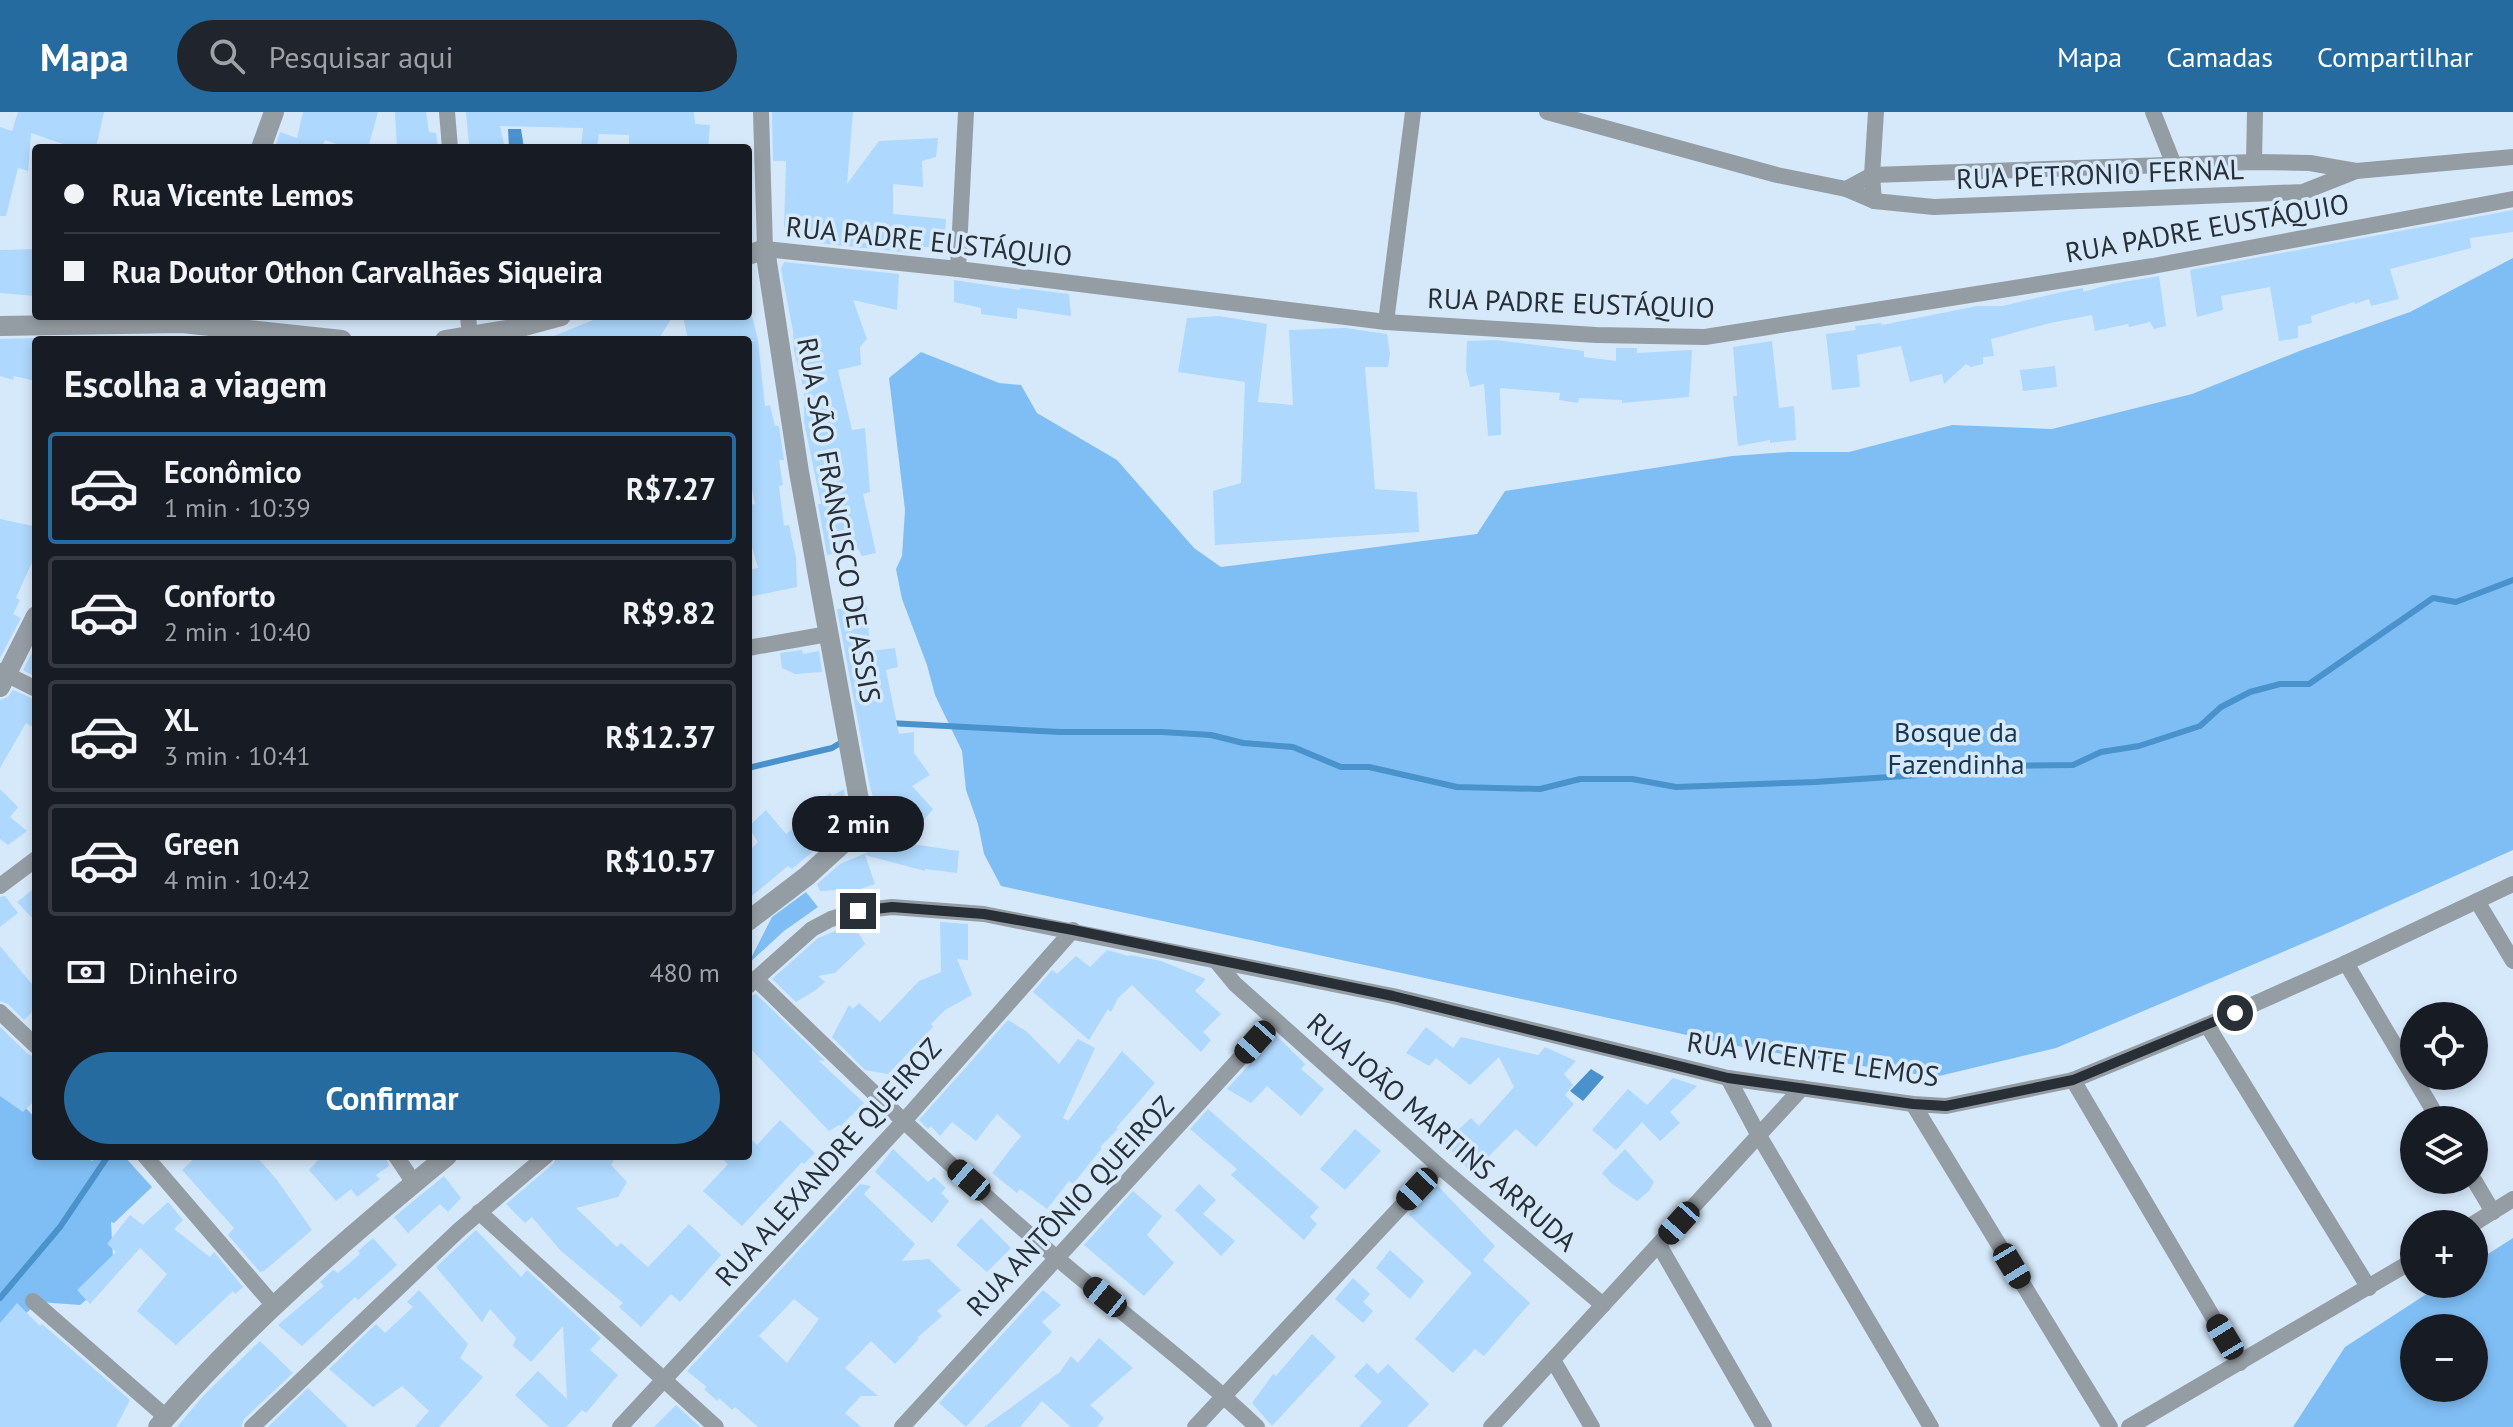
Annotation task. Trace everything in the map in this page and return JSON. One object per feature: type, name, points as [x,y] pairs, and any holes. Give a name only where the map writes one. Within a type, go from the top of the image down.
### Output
[{"type":"street","points":[[262,144],[274,112]]},
{"type":"street","points":[[447,112],[450,144]]},
{"type":"street","points":[[757,252],[761,112]]},
{"type":"street","points":[[958,269],[966,112]]},
{"type":"street","points":[[1386,322],[1413,112]]},
{"type":"street","name":"RUA PETRONIO FERNAL","points":[[1547,112],[1777,175],[1846,189],[1874,201],[1934,207],[2303,192],[2356,171]]},
{"type":"street","points":[[1874,201],[1872,175],[1876,112]]},
{"type":"street","points":[[2153,112],[2174,165]]},
{"type":"street","points":[[2254,162],[2255,112]]},
{"type":"street","name":"RUA PETRONIO FERNAL","points":[[1846,189],[1872,175],[2254,162],[2310,163],[2356,171],[2513,157]]},
{"type":"street","name":"RUA PADRE EUSTÁQUIO","points":[[757,252],[958,269],[1386,322],[1596,335],[1705,337],[2153,266],[2513,199]]},
{"type":"street","name":"RUA SÃO FRANCISCO DE ASSIS","points":[[752,918],[807,876],[852,835],[859,819],[852,754],[757,252]]},
{"type":"street","points":[[469,326],[513,329],[546,320]]},
{"type":"street","points":[[0,326],[180,326],[296,336]]},
{"type":"street","points":[[32,623],[2,677],[32,688]]},
{"type":"street","points":[[752,647],[828,634]]},
{"type":"street","points":[[0,886],[32,862]]},
{"type":"street","name":"RUA VICENTE LEMOS","points":[[752,982],[812,929],[858,911],[892,907],[984,914],[1393,996],[1728,1078],[1946,1106],[2073,1080],[2207,1025],[2513,884]]},
{"type":"street","points":[[2477,901],[2513,961]]},
{"type":"street","name":"RUA ALEXANDRE QUEIROZ","points":[[620,1427],[903,1122],[1073,930]]},
{"type":"street","name":"RUA JOÃO MARTINS ARRUDA","points":[[1216,961],[1235,984],[1439,1166],[1603,1305]]},
{"type":"street","points":[[2346,963],[2431,1106]]},
{"type":"street","points":[[752,982],[903,1122],[1057,1258],[1224,1395],[1257,1427]]},
{"type":"street","points":[[0,1012],[32,1042]]},
{"type":"street","name":"RUA ANTÔNIO QUEIROZ","points":[[902,1427],[1275,1020]]},
{"type":"street","points":[[2207,1025],[2369,1288]]},
{"type":"street","points":[[1728,1078],[1931,1427]]},
{"type":"street","points":[[2073,1080],[2240,1363]]},
{"type":"street","points":[[1491,1427],[1802,1088]]},
{"type":"street","points":[[1913,1104],[2110,1427]]},
{"type":"street","points":[[148,1160],[275,1307]]},
{"type":"street","points":[[399,1160],[414,1183]]},
{"type":"street","points":[[33,1301],[162,1422],[219,1360],[275,1307],[442,1160]]},
{"type":"street","points":[[252,1427],[479,1212],[541,1160]]},
{"type":"street","points":[[1195,1427],[1439,1166]]},
{"type":"street","points":[[2482,1194],[2493,1212]]},
{"type":"street","points":[[2488,1215],[2513,1199]]},
{"type":"street","points":[[479,1212],[716,1427]]},
{"type":"street","points":[[1659,1245],[1764,1427]]},
{"type":"street","points":[[2129,1427],[2400,1269]]},
{"type":"street","points":[[1553,1360],[1592,1427]]},
{"type":"green space","name":"Bosque da Fazendinha","points":[[2513,258],[2513,850],[2056,1048],[1935,1077],[1756,1050],[1001,886],[984,854],[966,790],[962,751],[935,695],[902,599],[896,569],[902,556],[905,510],[889,378],[921,352],[999,383],[1021,385],[1037,413],[1117,460],[1194,548],[1221,567],[1477,534],[1505,491],[1732,456],[1849,452],[1952,425],[2052,429],[2192,394],[2302,350],[2410,312]]},
{"type":"green space","points":[[806,892],[818,907],[784,931],[752,960],[752,956],[772,917]]},
{"type":"green space","points":[[0,1080],[32,1115],[32,1160],[128,1160],[152,1187],[114,1223],[111,1222],[114,1276],[80,1305],[39,1302],[0,1336]]},
{"type":"green space","points":[[2513,1238],[2513,1427],[2293,1427],[2345,1347],[2420,1298],[2488,1298],[2488,1254]]},
{"type":"shaded area","points":[[508,129],[521,129],[523,144],[509,144]]},
{"type":"shaded area","points":[[1591,1069],[1604,1077],[1583,1101],[1570,1091]]},
{"type":"building","points":[[18,112],[104,112],[97,144],[63,144],[31,133],[28,171],[18,168],[6,216],[0,216],[0,127],[12,131]]},
{"type":"building","points":[[303,112],[378,112],[369,144],[336,144],[325,140],[324,144],[276,144],[280,132],[297,138]]},
{"type":"building","points":[[395,112],[426,112],[429,132],[436,133],[437,144],[397,144]]},
{"type":"building","points":[[466,112],[694,112],[695,124],[710,125],[708,144],[629,144],[629,135],[599,134],[598,144],[581,144],[583,128],[500,126],[504,144],[469,144]]},
{"type":"building","points":[[772,112],[853,112],[847,184],[879,141],[938,138],[936,157],[922,161],[923,187],[893,184],[893,214],[946,219],[944,247],[920,247],[921,254],[818,243],[818,232],[784,228],[786,161],[773,161]]},
{"type":"building","points":[[2513,210],[2513,232],[2470,238],[2471,248],[2390,269],[2399,299],[2371,306],[2369,299],[2311,316],[2312,323],[2298,326],[2298,338],[2279,341],[2270,287],[2221,296],[2223,310],[2197,317],[2190,270]]},
{"type":"building","points":[[32,249],[32,296],[0,293],[0,250]]},
{"type":"building","points":[[784,262],[899,274],[897,310],[853,300],[867,339],[860,347],[861,365],[838,370],[852,430],[865,428],[870,492],[863,494],[876,553],[862,556],[858,549],[827,555],[818,504],[821,504],[804,422],[804,391],[794,351],[781,269]]},
{"type":"building","points":[[2159,276],[2166,326],[2154,329],[2150,322],[2095,331],[2092,315],[2050,323],[1991,339],[1994,356],[1983,357],[1983,364],[1971,367],[1966,364],[1944,384],[1942,374],[1910,382],[1901,346],[1857,355],[1860,387],[1832,390],[1826,334],[1856,330],[1855,326],[1882,325],[1977,306],[2002,306],[2062,292],[2083,288],[2083,292]]},
{"type":"building","points":[[954,280],[1069,294],[1071,316],[1017,308],[1017,319],[981,314],[981,308],[954,302]]},
{"type":"building","points":[[752,316],[758,340],[752,340],[752,336],[687,336],[684,320],[752,320]]},
{"type":"building","points":[[1219,316],[1267,324],[1258,402],[1293,405],[1289,330],[1345,328],[1387,334],[1388,367],[1365,367],[1375,489],[1417,492],[1419,532],[1215,545],[1213,491],[1241,483],[1245,382],[1178,372],[1187,318]]},
{"type":"building","points":[[593,320],[670,320],[660,336],[554,336]]},
{"type":"building","points":[[32,338],[32,380],[0,376],[0,339]]},
{"type":"building","points":[[758,340],[765,406],[770,405],[775,426],[779,426],[784,460],[779,460],[783,485],[779,486],[784,526],[789,525],[796,558],[797,587],[752,596],[752,569],[758,568],[752,547],[752,504],[755,504],[752,489],[752,341]]},
{"type":"building","points":[[1495,340],[1584,351],[1584,357],[1616,361],[1616,348],[1637,348],[1637,353],[1692,350],[1689,397],[1622,403],[1622,400],[1579,398],[1578,403],[1559,400],[1560,393],[1500,388],[1501,435],[1488,436],[1484,384],[1470,387],[1466,370],[1467,341]]},
{"type":"building","points":[[1772,341],[1779,408],[1794,406],[1796,440],[1770,443],[1770,440],[1738,446],[1733,396],[1737,396],[1733,347]]},
{"type":"building","points":[[2055,366],[2057,387],[2023,391],[2020,370]]},
{"type":"building","points":[[0,519],[32,526],[32,562],[16,598],[20,600],[13,614],[21,618],[0,658]]},
{"type":"building","points":[[867,606],[870,651],[895,648],[898,667],[886,670],[899,734],[914,732],[914,753],[930,775],[912,786],[933,809],[905,843],[959,851],[957,873],[925,871],[865,855],[875,884],[840,896],[838,890],[820,891],[817,884],[840,864],[887,844],[870,787],[837,609]]},
{"type":"building","points":[[802,650],[803,654],[819,651],[822,672],[795,674],[782,668],[780,653]]},
{"type":"building","points":[[32,653],[32,675],[23,670]]},
{"type":"building","points":[[13,690],[32,698],[32,727],[26,723],[0,768],[0,700],[8,697]]},
{"type":"building","points":[[0,789],[18,807],[10,817],[27,831],[8,845],[0,839]]},
{"type":"building","points":[[844,789],[844,821],[836,832],[792,869],[788,866],[752,896],[752,848],[758,842],[752,833],[752,823],[766,810],[786,834],[820,807],[817,801],[830,793],[832,796]]},
{"type":"building","points":[[32,890],[32,918],[17,902]]},
{"type":"building","points":[[5,896],[18,913],[0,927],[0,897]]},
{"type":"building","points":[[940,922],[968,924],[968,960],[957,959],[972,995],[945,1010],[888,1074],[865,1070],[832,1037],[849,1005],[853,1009],[859,1003],[880,1022],[919,981],[941,972]]},
{"type":"building","points":[[853,924],[865,944],[835,973],[818,976],[825,982],[816,990],[796,1002],[772,979],[818,938]]},
{"type":"building","points":[[0,946],[32,984],[32,1012],[24,1020],[8,1004],[0,1001]]},
{"type":"building","points":[[1107,950],[1161,961],[1206,979],[1195,991],[1221,1014],[1203,1032],[1211,1040],[1201,1052],[1132,985],[1118,998],[1111,1012],[1108,1009],[1089,1040],[1033,992],[1052,970],[1057,974],[1076,956],[1090,967]]},
{"type":"building","points":[[756,994],[825,1061],[818,1060],[864,1103],[841,1126],[829,1131],[752,1050],[752,996]]},
{"type":"building","points":[[1008,1020],[1026,1031],[1059,1064],[1078,1039],[1095,1048],[1063,1118],[1068,1121],[1122,1051],[1155,1083],[1073,1184],[1069,1181],[1047,1209],[1020,1189],[1017,1193],[992,1173],[1021,1136],[997,1114],[976,1141],[952,1122],[940,1136],[931,1126],[928,1129],[919,1120]]},
{"type":"building","points":[[0,1027],[32,1056],[32,1103],[23,1112],[0,1096]]},
{"type":"building","points":[[1426,1027],[1453,1048],[1461,1037],[1538,1055],[1545,1047],[1576,1061],[1564,1074],[1573,1085],[1565,1095],[1574,1104],[1536,1147],[1516,1129],[1472,1173],[1444,1143],[1471,1118],[1479,1126],[1514,1087],[1499,1057],[1470,1085],[1436,1058],[1429,1066],[1406,1053]]},
{"type":"building","points":[[1276,1035],[1305,1064],[1301,1069],[1324,1089],[1301,1116],[1267,1086],[1251,1103],[1227,1089]]},
{"type":"building","points":[[1673,1078],[1697,1086],[1670,1112],[1680,1123],[1660,1141],[1642,1122],[1616,1150],[1592,1130],[1628,1089],[1647,1105]]},
{"type":"building","points":[[1208,1109],[1319,1207],[1310,1217],[1317,1224],[1304,1240],[1231,1175],[1237,1169],[1190,1129]]},
{"type":"building","points":[[780,1120],[815,1153],[804,1164],[802,1162],[742,1226],[703,1191],[728,1164],[724,1160],[752,1160],[752,1140],[757,1145]]},
{"type":"building","points":[[1355,1129],[1381,1151],[1345,1190],[1320,1169]]},
{"type":"building","points":[[893,1149],[928,1182],[934,1177],[946,1188],[941,1193],[949,1201],[932,1223],[875,1172]]},
{"type":"building","points":[[1625,1149],[1654,1182],[1637,1201],[1602,1173]]},
{"type":"building","points":[[193,1160],[260,1160],[312,1230],[260,1272],[228,1235],[234,1228],[182,1170]]},
{"type":"building","points":[[318,1160],[387,1160],[389,1166],[376,1175],[380,1179],[357,1197],[351,1189],[336,1201],[309,1170]]},
{"type":"building","points":[[555,1160],[614,1160],[611,1165],[627,1182],[618,1197],[576,1208],[617,1247],[621,1243],[648,1267],[689,1224],[721,1255],[680,1302],[671,1294],[641,1327],[619,1307],[623,1303],[560,1250],[532,1217],[525,1223],[506,1204]]},
{"type":"building","points":[[444,1176],[461,1198],[448,1212],[440,1204],[408,1233],[394,1217]]},
{"type":"building","points":[[860,1184],[871,1186],[864,1194],[915,1244],[902,1261],[929,1259],[961,1290],[937,1311],[942,1316],[917,1338],[895,1364],[871,1341],[845,1368],[878,1396],[861,1396],[845,1413],[861,1427],[758,1427],[735,1407],[732,1410],[719,1398],[717,1401],[704,1389],[707,1387],[687,1371]],"holes":[[[794,1299],[819,1319],[787,1363],[759,1336]]]},
{"type":"building","points":[[1199,1184],[1216,1200],[1203,1214],[1235,1241],[1221,1256],[1175,1210]]},
{"type":"building","points":[[1437,1185],[1495,1246],[1483,1260],[1530,1303],[1484,1356],[1475,1349],[1453,1373],[1415,1339],[1472,1273],[1409,1215]]},
{"type":"building","points":[[1133,1191],[1162,1216],[1147,1235],[1174,1263],[1144,1296],[1084,1245]]},
{"type":"building","points":[[168,1202],[183,1220],[174,1229],[210,1257],[214,1252],[243,1287],[235,1294],[233,1291],[176,1345],[137,1311],[167,1274],[140,1248],[90,1304],[77,1290],[116,1252],[107,1244],[130,1215],[143,1225]]},
{"type":"building","points":[[981,1218],[1011,1248],[987,1272],[956,1245]]},
{"type":"building","points":[[476,1230],[521,1277],[527,1270],[601,1338],[590,1350],[618,1375],[586,1413],[582,1410],[566,1427],[549,1427],[515,1395],[538,1371],[567,1399],[563,1326],[531,1362],[513,1346],[516,1338],[490,1309],[482,1322],[436,1267]]},
{"type":"building","points":[[373,1238],[397,1265],[358,1300],[355,1297],[302,1346],[278,1325],[324,1286],[320,1282],[333,1270],[338,1273]]},
{"type":"building","points":[[1390,1250],[1424,1281],[1410,1299],[1376,1268]]},
{"type":"building","points":[[1353,1278],[1370,1294],[1363,1302],[1373,1311],[1363,1323],[1335,1299]]},
{"type":"building","points":[[419,1290],[468,1344],[460,1358],[483,1377],[439,1427],[415,1427],[429,1411],[402,1386],[373,1407],[329,1369],[376,1324],[385,1333],[413,1307],[407,1302]]},
{"type":"building","points":[[1043,1290],[1061,1305],[1042,1322],[1052,1332],[966,1427],[939,1403]]},
{"type":"building","points":[[17,1303],[40,1326],[42,1324],[130,1400],[116,1427],[0,1427],[0,1323]]},
{"type":"building","points":[[1312,1334],[1336,1357],[1272,1426],[1252,1403],[1273,1374],[1276,1376]]},
{"type":"building","points":[[1099,1338],[1133,1368],[1090,1405],[1104,1418],[1097,1427],[1071,1427],[1042,1401],[1020,1427],[984,1427],[1060,1372],[1071,1356],[1078,1363]]},
{"type":"building","points":[[260,1341],[293,1373],[244,1419],[241,1427],[177,1427],[204,1395]]},
{"type":"building","points":[[1367,1363],[1378,1374],[1388,1364],[1429,1404],[1407,1427],[1359,1427],[1382,1402],[1354,1376]]},
{"type":"building","points":[[308,1388],[348,1427],[268,1427]]},
{"type":"building","points":[[676,1405],[700,1427],[654,1427]]},
{"type":"waterway","points":[[889,723],[1060,732],[1211,735],[1243,743],[1293,747],[1341,767],[1369,767],[1457,787],[1540,789],[1580,779],[1632,779],[1676,787],[1815,782],[1950,773],[1991,766],[2073,765],[2101,752],[2139,746],[2200,726],[2221,707],[2250,692],[2280,684],[2309,684],[2433,598],[2456,602],[2513,580]]},
{"type":"waterway","points":[[752,767],[832,748],[842,742]]},
{"type":"waterway","points":[[0,1298],[60,1227],[105,1160]]},
{"type":"route","points":[[858,911],[892,907],[984,914],[1073,930],[1393,996],[1728,1078],[1913,1104],[1946,1106],[2073,1080],[2235,1013]]}]
